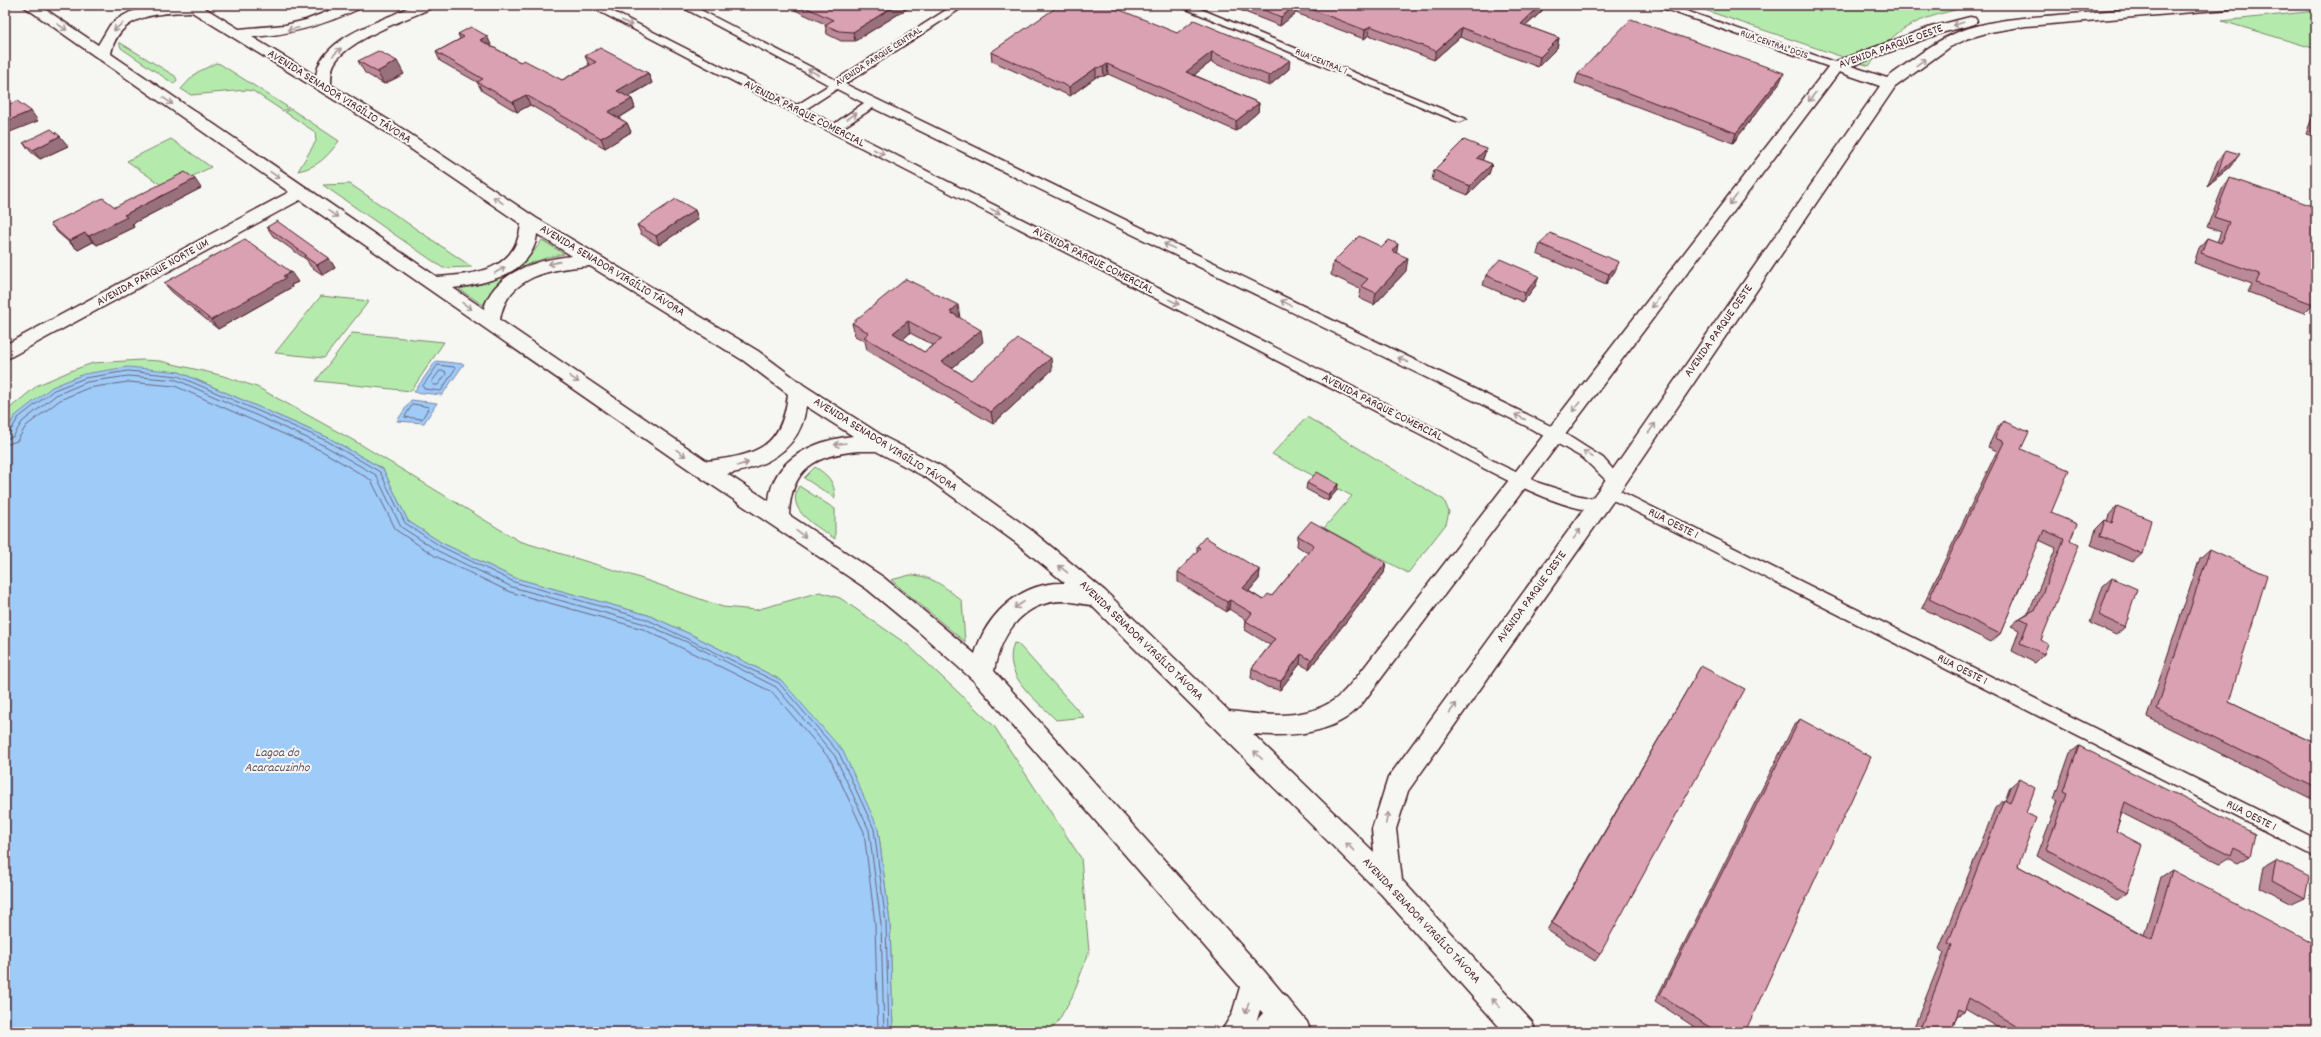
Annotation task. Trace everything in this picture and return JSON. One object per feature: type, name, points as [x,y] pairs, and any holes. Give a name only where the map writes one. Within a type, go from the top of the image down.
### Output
[{"type":"main road","points":[[29,5],[704,469],[875,583],[927,625],[982,674],[1255,982],[1281,1026]]},
{"type":"main road","points":[[237,33],[266,32],[306,26],[356,5]]},
{"type":"main road","points":[[323,86],[324,69],[329,59],[340,48],[359,37],[427,5]]},
{"type":"main road","name":"AVENIDA PARQUE OESTE","points":[[1224,721],[1272,726],[1298,724],[1318,720],[1341,709],[1364,686],[1836,66],[1936,30],[1981,18],[2108,5]]},
{"type":"main road","name":"AVENIDA PARQUE OESTE","points":[[1390,885],[1384,829],[1397,786],[1607,492],[1889,84],[1945,44],[1964,35],[1988,28],[2026,22],[2229,5]]},
{"type":"main road","points":[[102,55],[107,38],[125,21],[147,12],[193,6]]},
{"type":"main road","name":"AVENIDA SENADOR VIRGÍLIO TÁVORA","points":[[193,6],[388,127],[530,222],[751,356],[798,391],[879,443],[940,477],[1023,536],[1097,597],[1390,885],[1522,1032]]},
{"type":"main road","name":"RUA CENTRAL DOIS","points":[[1836,66],[1889,84]]},
{"type":"main road","name":"AVENIDA PARQUE NORTE UM","points":[[5,353],[301,192]]},
{"type":"main road","points":[[435,283],[478,279],[492,275],[504,268],[522,254],[528,245],[531,233],[530,222]]},
{"type":"main road","points":[[491,322],[497,298],[522,276],[553,263],[593,260]]},
{"type":"main road","points":[[704,469],[747,463],[777,447],[790,433],[793,427],[797,415],[798,391]]},
{"type":"main road","points":[[778,519],[779,491],[788,474],[805,458],[836,444],[856,442],[879,443]]},
{"type":"main road","points":[[982,674],[985,654],[994,632],[1004,617],[1020,604],[1044,594],[1062,592],[1097,597]]},
{"type":"main road","points":[[1235,1032],[1243,1021],[1255,982]]},
{"type":"street","name":"AVENIDA PARQUE COMERCIAL","points":[[592,5],[1435,435],[1520,481],[1562,497],[1607,492]]},
{"type":"street","points":[[683,5],[872,103],[1555,435],[1597,460],[1607,492]]},
{"type":"street","name":"AVENIDA PARQUE CENTRAL","points":[[797,110],[961,5]]},
{"type":"street","name":"RUA CENTRAL 1","points":[[1182,5],[1460,119]]},
{"type":"street","name":"RUA CENTRAL DOIS","points":[[1659,5],[1836,66]]},
{"type":"street","points":[[833,128],[872,103]]},
{"type":"street","name":"RUA OESTE 1","points":[[1607,492],[2316,848]]},
{"type":"green space","points":[[1690,5],[1975,5],[1932,16],[1901,30],[1890,40],[1869,66]]},
{"type":"green space","points":[[2316,11],[2316,49],[2222,21]]},
{"type":"green space","points":[[119,42],[175,76],[177,80],[174,84],[121,48]]},
{"type":"green space","points":[[216,63],[220,64],[289,108],[283,111],[253,91],[246,90],[191,95],[181,89],[196,73]]},
{"type":"green space","points":[[291,109],[339,141],[317,164],[298,171],[316,141],[315,132],[285,112]]},
{"type":"green space","points":[[171,139],[211,167],[167,189],[127,161]]},
{"type":"green space","points":[[350,184],[472,267],[443,268],[323,185]]},
{"type":"green space","points":[[542,240],[564,254],[540,260],[518,270],[498,285],[483,305],[459,289],[496,279],[517,268],[526,260]]},
{"type":"green space","points":[[321,296],[369,301],[324,358],[275,353]]},
{"type":"green space","points":[[352,333],[444,342],[411,391],[316,381]]},
{"type":"green space","points":[[142,360],[160,361],[220,375],[257,387],[360,444],[519,541],[634,576],[723,607],[756,610],[820,592],[840,598],[908,645],[994,726],[1081,858],[1089,952],[1072,997],[1057,1023],[1049,1032],[893,1032],[890,923],[878,828],[781,680],[690,634],[648,615],[515,578],[442,543],[408,521],[383,469],[329,438],[179,372],[15,416],[5,433],[5,412],[38,385],[93,363]]},
{"type":"green space","points":[[1307,417],[1444,500],[1449,512],[1446,524],[1408,573],[1324,528],[1352,496],[1272,454]]},
{"type":"green space","points":[[815,467],[824,473],[832,483],[835,498],[804,478]]},
{"type":"green space","points":[[799,486],[835,509],[835,539],[813,524],[800,511],[796,503],[796,495]]},
{"type":"green space","points":[[910,575],[925,577],[938,583],[962,601],[965,642],[891,580]]},
{"type":"green space","points":[[1014,643],[1018,644],[1084,717],[1056,720],[1030,695],[1016,676],[1012,666],[1011,655]]},
{"type":"water","points":[[436,361],[464,364],[442,395],[414,392]]},
{"type":"water","name":"Lagoa do Acaracuzinho","points":[[128,367],[179,372],[329,438],[383,469],[408,521],[442,543],[515,578],[648,615],[690,634],[781,680],[843,751],[878,828],[890,923],[893,1032],[5,1032],[5,433],[15,416],[52,387],[84,374]]},
{"type":"water","points":[[411,400],[437,403],[424,423],[397,421]]},
{"type":"building","points":[[801,5],[896,5],[853,32],[839,31],[825,25],[833,20]]},
{"type":"building","points":[[1060,5],[1108,5],[1177,33],[1194,20],[1290,60],[1269,76],[1212,52],[1186,72],[1259,103],[1236,121],[1107,64],[1103,67],[1096,68],[1069,87],[991,52]]},
{"type":"building","points":[[1251,5],[1296,5],[1281,17]]},
{"type":"building","points":[[1300,5],[1541,5],[1521,24],[1559,38],[1540,57],[1462,28],[1436,51],[1370,26],[1365,30]]},
{"type":"building","points":[[1631,19],[1784,73],[1736,133],[1578,74]]},
{"type":"building","points":[[471,27],[487,36],[480,40],[520,62],[524,60],[562,80],[596,62],[585,56],[600,48],[648,73],[617,91],[632,99],[608,112],[627,123],[601,138],[526,95],[513,102],[477,82],[483,79],[436,52],[464,37],[458,34]]},
{"type":"building","points":[[378,51],[397,61],[377,72],[358,61]]},
{"type":"building","points":[[17,101],[31,111],[5,122],[5,106]]},
{"type":"building","points":[[51,129],[60,136],[33,150],[23,143]]},
{"type":"building","points":[[1464,140],[1486,149],[1477,158],[1492,164],[1470,186],[1434,170]]},
{"type":"building","points":[[2226,150],[2240,154],[2217,174]]},
{"type":"building","points":[[185,172],[195,179],[124,215],[127,217],[89,236],[85,233],[69,241],[50,224],[103,198],[115,207]]},
{"type":"building","points":[[2230,178],[2316,207],[2316,294],[2313,304],[2256,283],[2260,274],[2201,253],[2207,238],[2221,243],[2229,222],[2214,217]]},
{"type":"building","points":[[676,199],[695,210],[656,236],[637,225]]},
{"type":"building","points":[[277,221],[329,258],[317,265],[304,256],[306,255],[267,227]]},
{"type":"building","points":[[1550,233],[1619,262],[1609,274],[1540,244]]},
{"type":"building","points":[[1359,236],[1382,247],[1389,240],[1398,244],[1392,251],[1408,258],[1376,293],[1361,286],[1368,279],[1333,262]]},
{"type":"building","points":[[245,239],[291,272],[283,276],[286,278],[211,320],[164,283]]},
{"type":"building","points":[[1500,259],[1539,276],[1525,293],[1486,275]]},
{"type":"building","points":[[906,279],[958,305],[950,312],[981,330],[942,362],[971,380],[1018,339],[1051,358],[991,412],[864,337],[869,333],[852,323]],"holes":[[[908,321],[942,339],[924,352],[893,333]]]},
{"type":"building","points":[[2003,421],[2029,432],[2021,449],[2069,470],[2051,513],[2077,524],[2070,541],[2079,545],[2041,640],[2048,644],[2044,654],[2020,643],[2028,622],[2020,618],[2036,609],[2064,539],[2044,530],[2000,634],[1929,599],[2004,442],[1995,438]]},
{"type":"building","points":[[1317,472],[1338,484],[1329,495],[1307,483]]},
{"type":"building","points":[[2117,506],[2151,520],[2142,554],[2100,536],[2105,520],[2112,523]]},
{"type":"building","points":[[1311,521],[1386,563],[1311,660],[1301,654],[1281,681],[1268,678],[1252,668],[1275,639],[1246,621],[1252,613],[1230,600],[1227,602],[1178,572],[1200,548],[1197,546],[1205,537],[1260,570],[1243,588],[1263,600],[1268,594],[1272,596],[1314,545],[1298,536]]},
{"type":"building","points":[[2210,549],[2267,575],[2229,702],[2316,744],[2316,788],[2157,709]]},
{"type":"building","points":[[2112,578],[2137,589],[2125,627],[2099,615]]},
{"type":"building","points":[[1701,666],[1745,689],[1600,954],[1552,923]]},
{"type":"building","points":[[1800,719],[1871,757],[1745,1032],[1717,1032],[1660,995]]},
{"type":"building","points":[[2079,746],[2255,834],[2250,856],[2234,848],[2231,856],[2125,802],[2116,831],[2142,845],[2127,893],[2046,849],[2067,793],[2063,791]]},
{"type":"building","points":[[2019,779],[2035,788],[2026,813],[2036,818],[2018,866],[2152,940],[2172,870],[2316,945],[2316,1032],[2026,1032],[1969,998],[1964,1012],[1959,1009],[1951,1032],[1919,1032],[1952,945],[1948,943],[2004,800],[2010,803]]},
{"type":"building","points":[[2276,860],[2309,877],[2305,898],[2272,880]]}]
